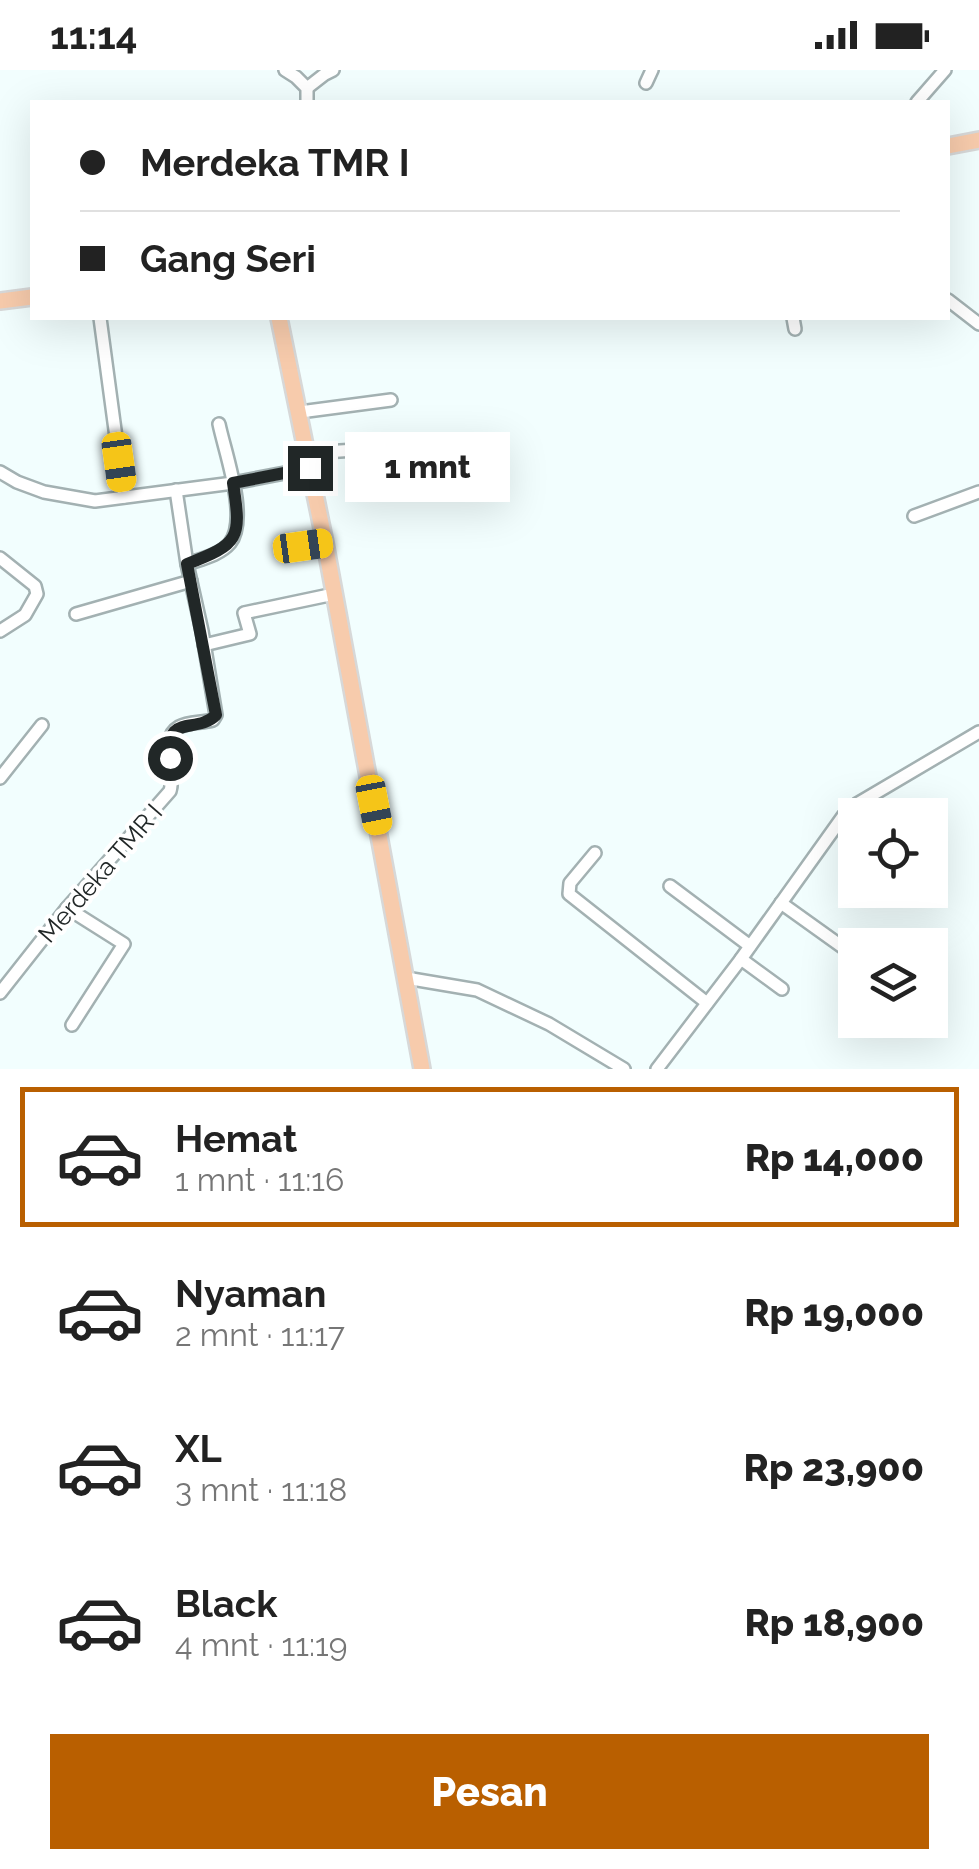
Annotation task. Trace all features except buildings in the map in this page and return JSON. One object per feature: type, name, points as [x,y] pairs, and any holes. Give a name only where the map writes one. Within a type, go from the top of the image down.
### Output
[{"type":"main road","points":[[950,146],[979,140]]},
{"type":"main road","points":[[0,302],[30,297]]},
{"type":"main road","points":[[279,320],[325,543],[422,1069]]},
{"type":"street","points":[[285,70],[307,88],[307,100]]},
{"type":"street","points":[[646,83],[652,70]]},
{"type":"street","points":[[307,88],[328,71]]},
{"type":"street","points":[[919,100],[944,71]]},
{"type":"street","points":[[950,302],[979,324]]},
{"type":"street","points":[[100,320],[124,498]]},
{"type":"street","points":[[300,412],[391,400]]},
{"type":"street","points":[[187,564],[218,552],[232,540],[238,525],[219,424]]},
{"type":"street","points":[[0,472],[64,497],[95,500],[233,483],[356,450]]},
{"type":"street","points":[[176,490],[204,645],[250,634],[244,613],[334,594]]},
{"type":"street","points":[[914,516],[979,492]]},
{"type":"street","points":[[303,546],[325,543]]},
{"type":"street","points":[[0,558],[36,586],[37,594],[25,615],[0,631]]},
{"type":"street","points":[[76,614],[191,580]]},
{"type":"street","name":"Merdeka TMR I","points":[[0,994],[67,908],[170,792],[173,782],[169,740],[173,732],[182,726],[212,720],[216,715],[204,645]]},
{"type":"street","points":[[0,778],[42,725]]},
{"type":"street","points":[[657,1069],[741,960],[844,815],[979,732]]},
{"type":"street","points":[[595,853],[570,883],[568,894],[708,1003]]},
{"type":"street","points":[[670,886],[750,946]]},
{"type":"street","points":[[781,902],[838,944]]},
{"type":"street","points":[[67,908],[124,944],[72,1026]]},
{"type":"street","points":[[741,960],[782,990]]},
{"type":"street","points":[[406,978],[477,990],[549,1024],[624,1069]]},
{"type":"route","points":[[170,758],[169,740],[176,729],[208,722],[216,715],[187,564],[218,552],[232,540],[238,525],[233,483],[310,468]]}]
